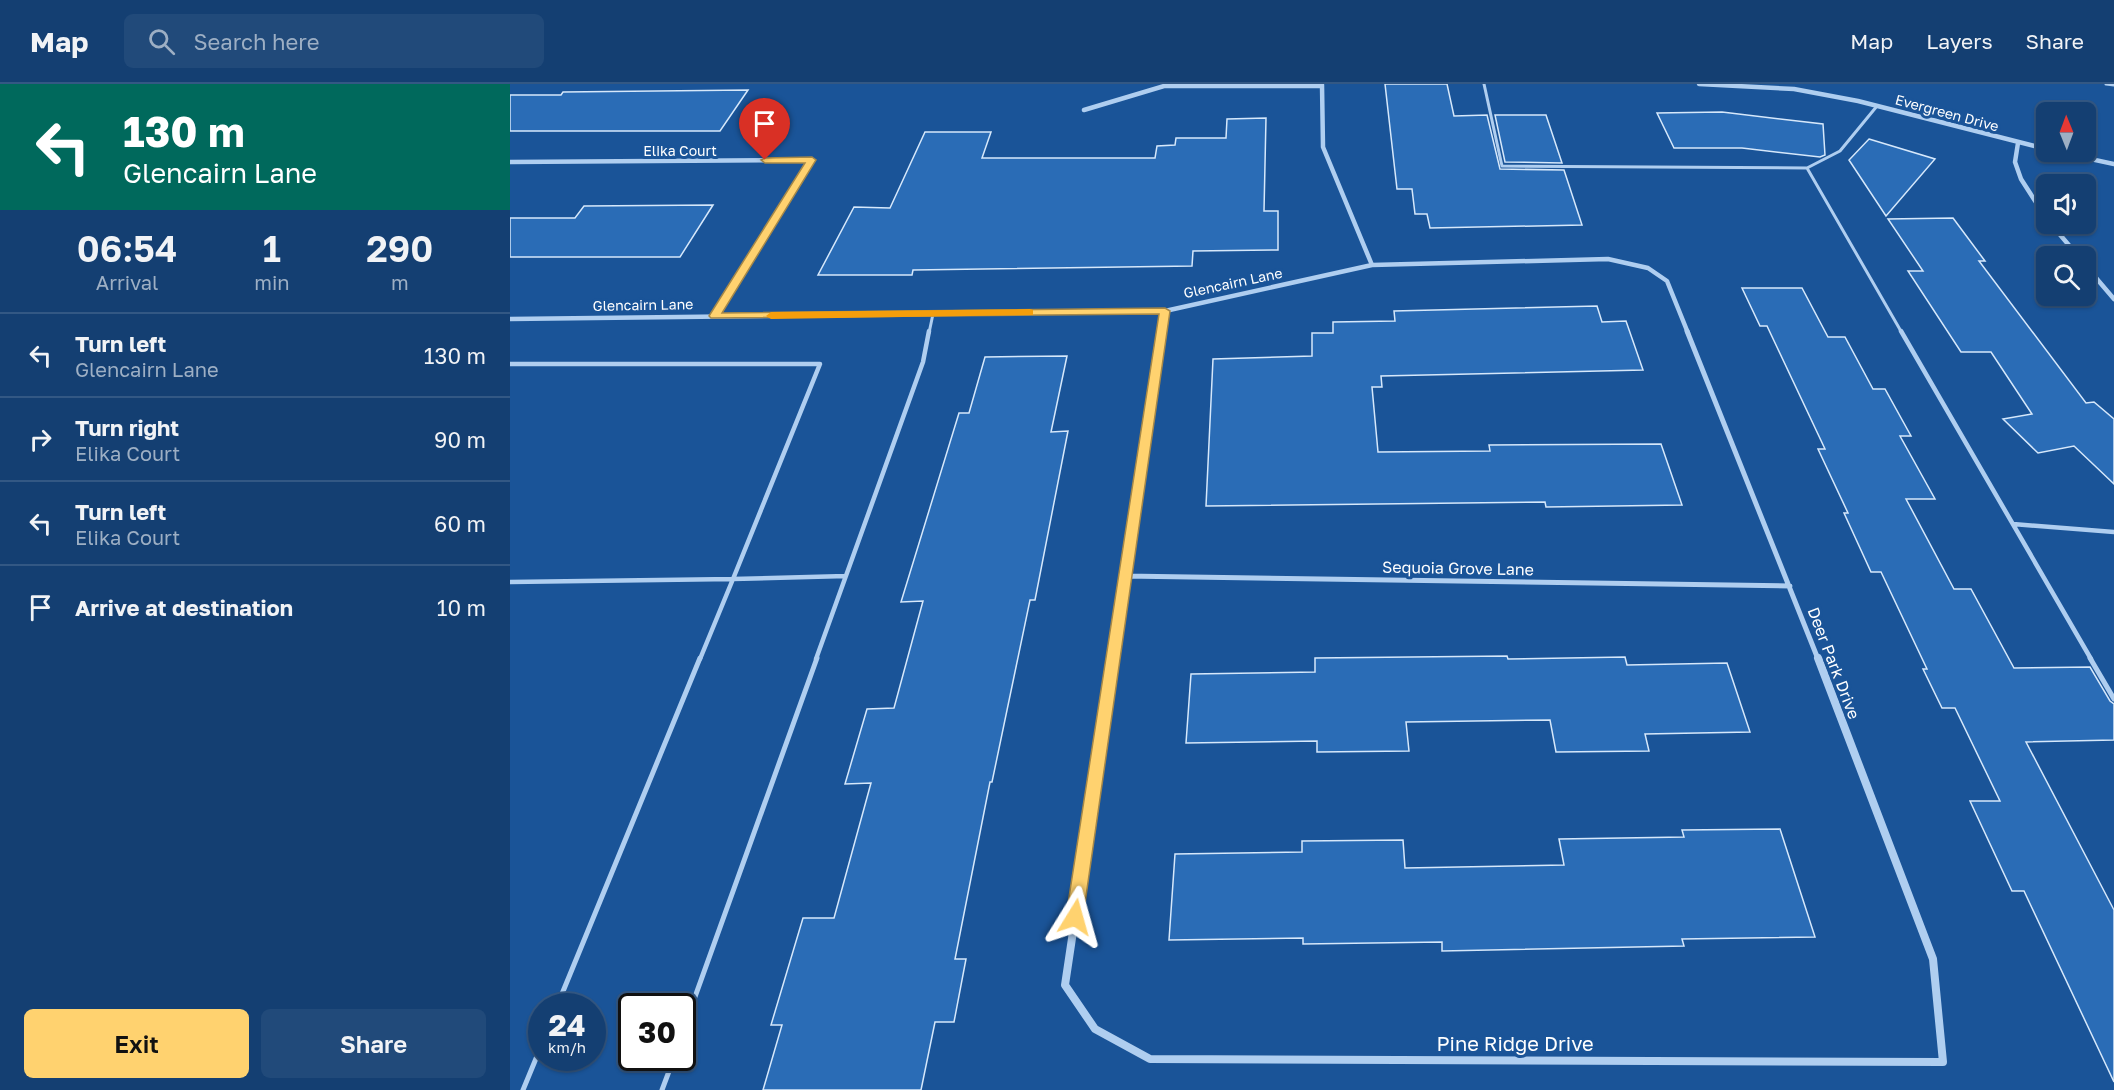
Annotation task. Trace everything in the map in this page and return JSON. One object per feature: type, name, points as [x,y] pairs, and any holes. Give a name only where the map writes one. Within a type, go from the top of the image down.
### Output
[{"type":"street","name":"Evergreen Drive","points":[[1699,84],[1794,89],[1876,106],[2036,147]]},
{"type":"street","points":[[1084,110],[1164,86],[1322,85],[1323,147],[1372,265]]},
{"type":"street","points":[[2018,143],[2015,162],[2021,179],[2036,202]]},
{"type":"street","name":"Elika Court","points":[[510,162],[812,160],[714,316]]},
{"type":"street","points":[[2096,160],[2114,164]]},
{"type":"street","points":[[2059,234],[2069,246]]},
{"type":"street","name":"Glencairn Lane","points":[[510,319],[1165,311],[1372,265],[1608,260],[1648,268],[1667,282]]},
{"type":"street","points":[[2096,277],[2114,299]]},
{"type":"street","name":"Deer Park Drive","points":[[1667,282],[1790,586],[1933,959],[1943,1062]]},
{"type":"street","points":[[1125,576],[1165,311]]},
{"type":"street","name":"Sequoia Grove Lane","points":[[1125,576],[1790,586]]},
{"type":"street","name":"Pine Ridge Drive","points":[[1125,576],[1065,985],[1095,1029],[1150,1059],[1943,1062]]},
{"type":"lane","points":[[1484,84],[1502,166],[1807,168],[1840,151],[1876,106]]},
{"type":"lane","points":[[2106,84],[2114,85]]},
{"type":"lane","points":[[1807,168],[2114,699]]},
{"type":"lane","points":[[696,994],[923,362],[933,314]]},
{"type":"lane","points":[[510,364],[820,364],[562,993]]},
{"type":"lane","points":[[2013,524],[2114,532]]},
{"type":"lane","points":[[510,582],[846,576]]},
{"type":"lane","points":[[522,1090],[530,1071]]},
{"type":"lane","points":[[662,1090],[669,1071]]},
{"type":"building","points":[[1385,84],[1447,84],[1454,116],[1487,115],[1500,169],[1564,170],[1582,225],[1430,228],[1427,214],[1415,214],[1412,189],[1397,189]]},
{"type":"building","points":[[748,90],[720,131],[510,131],[510,95],[561,95],[563,92]]},
{"type":"building","points":[[1722,112],[1823,124],[1825,155],[1820,157],[1742,148],[1674,148],[1657,113]]},
{"type":"building","points":[[1495,115],[1546,115],[1562,163],[1505,162]]},
{"type":"building","points":[[1266,118],[1264,211],[1278,211],[1278,250],[1193,251],[1192,266],[913,270],[912,275],[818,275],[854,207],[890,208],[925,132],[991,132],[982,158],[1155,158],[1157,146],[1175,145],[1176,138],[1226,138],[1227,119]]},
{"type":"building","points":[[1869,139],[1935,159],[1886,216],[1849,160]]},
{"type":"building","points":[[713,205],[680,257],[510,257],[510,218],[575,218],[584,206]]},
{"type":"building","points":[[1953,218],[1985,261],[1979,261],[2086,403],[2094,402],[2114,419],[2114,484],[2074,446],[2038,453],[2003,419],[2032,414],[1991,352],[1961,352],[1908,271],[1923,271],[1888,219]]},
{"type":"building","points":[[1742,288],[1802,288],[1828,337],[1845,337],[1873,389],[1885,389],[1911,436],[1900,436],[1935,499],[1906,499],[1954,589],[1971,589],[2014,668],[2090,667],[2114,704],[2114,740],[2026,742],[2114,910],[2114,1082],[2024,891],[2012,891],[1970,801],[2000,801],[1955,708],[1942,708],[1923,669],[1927,669],[1881,572],[1871,572],[1844,513],[1848,513],[1818,449],[1825,449],[1767,326],[1760,326]]},
{"type":"building","points":[[1597,306],[1602,322],[1626,321],[1643,370],[1381,376],[1382,387],[1372,387],[1378,452],[1490,451],[1489,445],[1661,444],[1682,505],[1546,507],[1545,502],[1206,506],[1213,359],[1312,356],[1312,333],[1333,333],[1333,322],[1395,321],[1394,311]]},
{"type":"building","points":[[1067,356],[1051,432],[1068,431],[1035,600],[1030,600],[992,782],[990,782],[955,959],[966,959],[954,1022],[935,1022],[921,1090],[763,1090],[782,1025],[771,1025],[803,918],[834,918],[871,783],[845,784],[867,709],[894,708],[923,601],[901,602],[959,413],[969,413],[985,357]]},
{"type":"building","points":[[1507,656],[1508,659],[1625,657],[1627,665],[1727,663],[1750,732],[1645,734],[1649,751],[1556,752],[1550,720],[1406,722],[1409,751],[1317,752],[1317,741],[1186,743],[1191,674],[1315,672],[1315,658]]},
{"type":"building","points":[[1780,829],[1815,937],[1682,939],[1684,946],[1442,951],[1442,942],[1303,944],[1303,938],[1169,940],[1175,854],[1302,852],[1302,841],[1403,840],[1405,868],[1564,865],[1559,839],[1684,837],[1682,830]]},
{"type":"slow traffic","points":[[771,316],[1030,313]]},
{"type":"route","points":[[765,160],[812,160],[714,316],[1165,311],[1075,917]]}]
